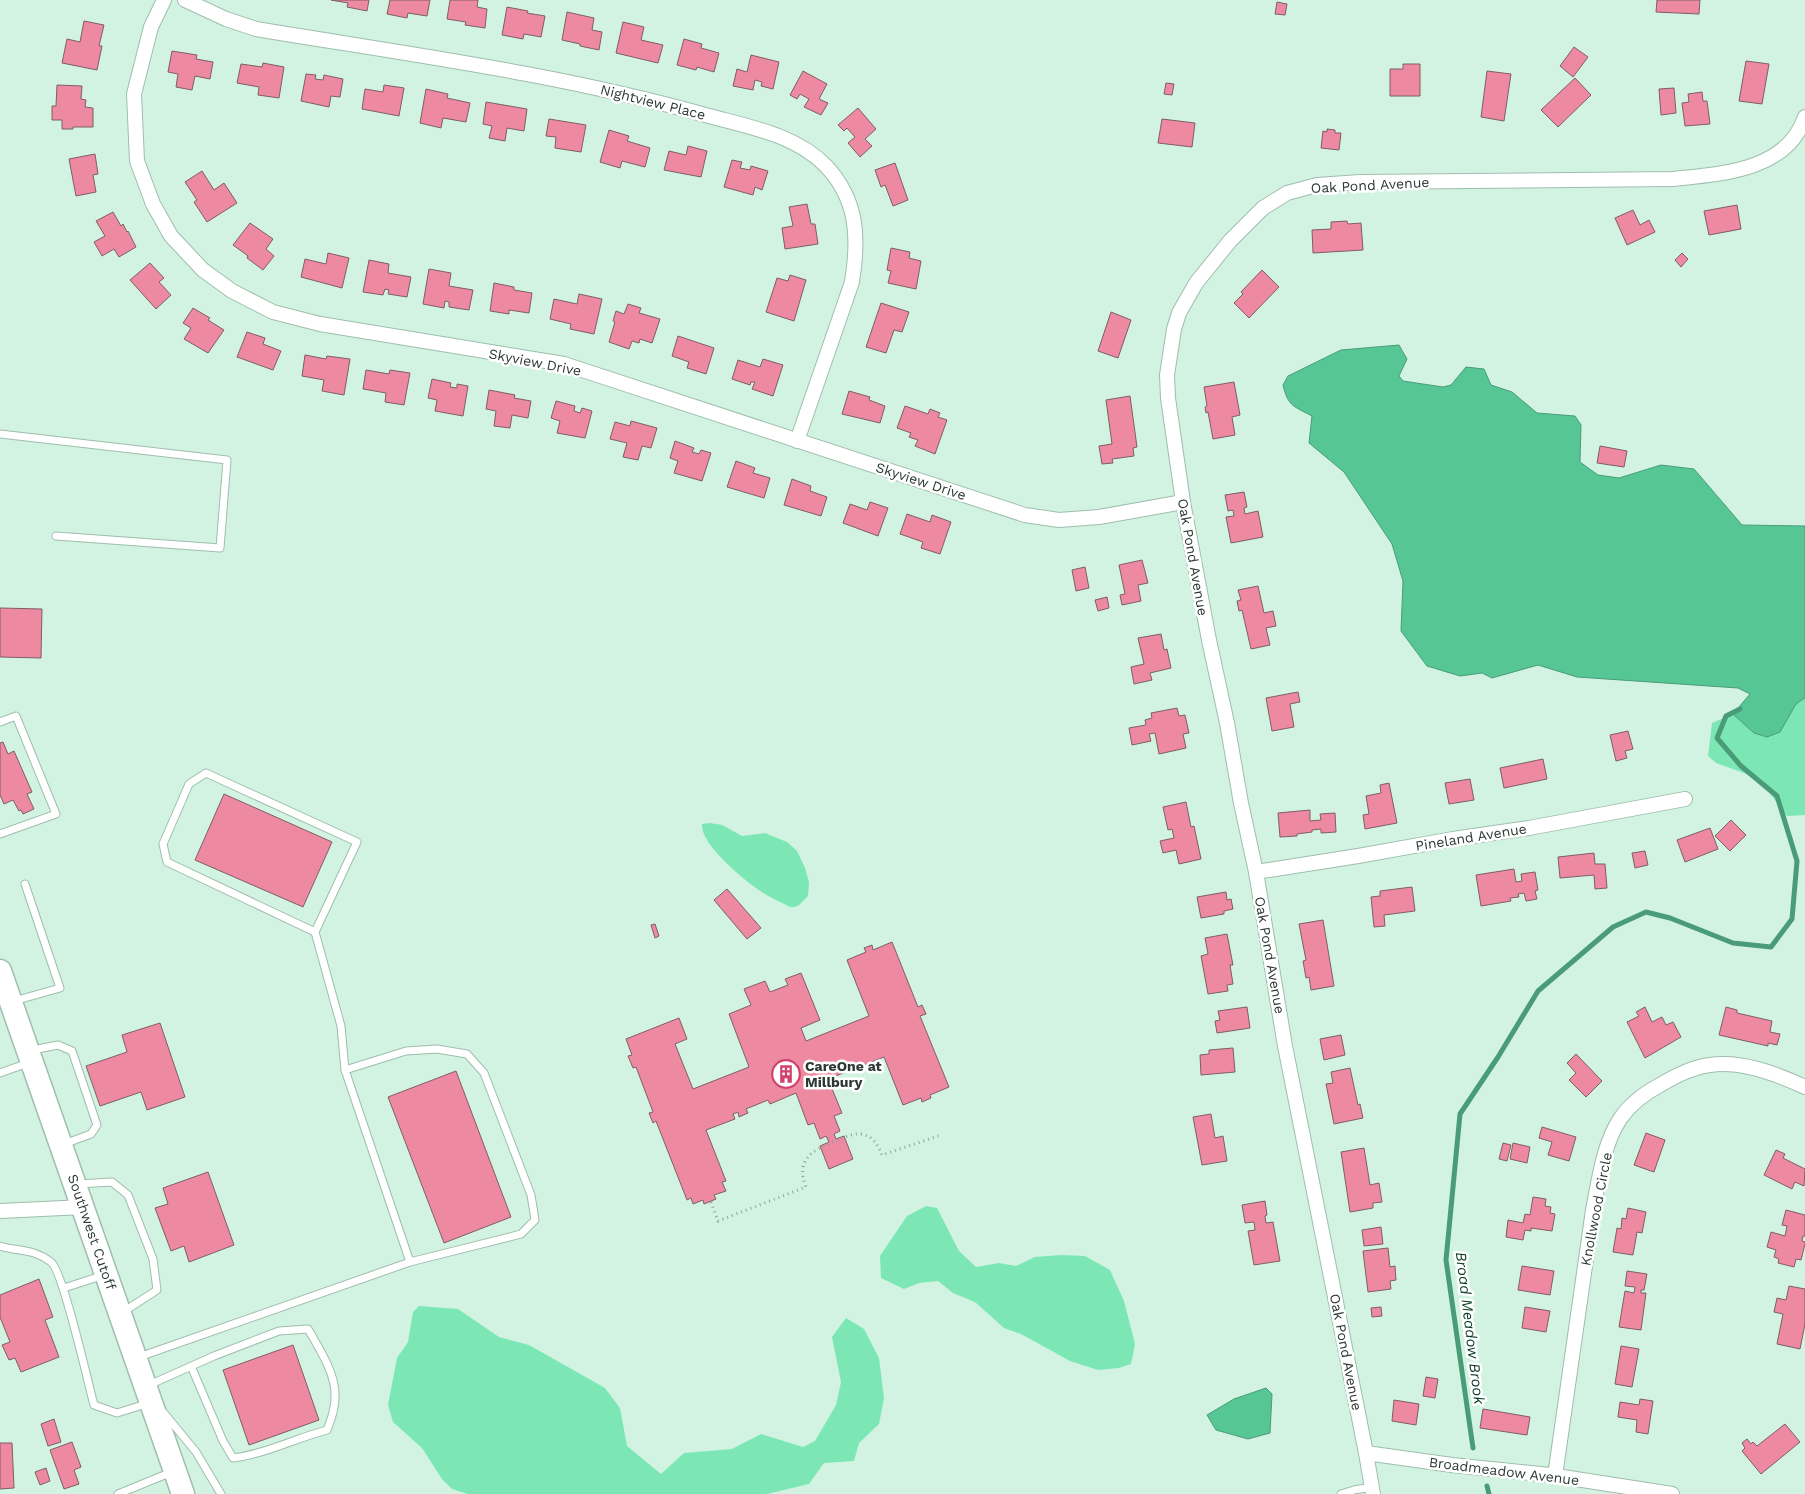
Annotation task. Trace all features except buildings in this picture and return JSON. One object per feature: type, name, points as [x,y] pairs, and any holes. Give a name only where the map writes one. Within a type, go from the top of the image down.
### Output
[{"type":"main road","name":"Southwest Cutoff","points":[[0,972],[76,1184],[183,1494]]},
{"type":"street","name":"Skyview Drive","points":[[164,0],[151,27],[134,94],[137,161],[153,204],[171,236],[203,270],[232,291],[273,312],[320,324],[564,364],[1025,515],[1059,520],[1075,519],[1099,517],[1183,502]]},
{"type":"street","name":"Nightview Place","points":[[186,0],[226,19],[256,29],[574,83],[661,102],[765,131],[798,144],[825,165],[843,186],[851,206],[856,236],[856,257],[852,282],[797,441]]},
{"type":"street","name":"Oak Pond Avenue","points":[[1372,1491],[1285,1046],[1256,872],[1241,803],[1228,723],[1209,640],[1183,502],[1168,398],[1168,360],[1179,313],[1196,283],[1223,248],[1263,208],[1287,193],[1305,187],[1360,182],[1673,179],[1703,176],[1755,166],[1767,160],[1786,147],[1801,130],[1805,117]]},
{"type":"street","name":"Pineland Avenue","points":[[1256,872],[1529,828],[1685,799]]},
{"type":"street","name":"Knollwood Circle","points":[[1555,1476],[1595,1201],[1607,1148],[1620,1119],[1635,1102],[1650,1090],[1671,1078],[1710,1065],[1728,1065],[1761,1070],[1805,1088]]},
{"type":"street","points":[[0,1211],[84,1207]]},
{"type":"street","name":"Broadmeadow Avenue","points":[[1366,1453],[1452,1465],[1555,1476],[1672,1494]]},
{"type":"lane","points":[[0,434],[227,460],[220,548],[56,536]]},
{"type":"lane","points":[[0,722],[16,716],[56,814],[0,834]]},
{"type":"lane","points":[[315,932],[167,862],[163,844],[188,784],[206,773],[357,842],[315,932],[341,1026],[345,1070],[410,1262]]},
{"type":"lane","points":[[11,1002],[60,988],[25,884]]},
{"type":"lane","points":[[0,1073],[30,1056],[58,1045],[72,1051],[97,1125],[91,1134],[62,1145]]},
{"type":"lane","points":[[136,1358],[410,1262],[521,1234],[535,1220],[531,1195],[484,1073],[467,1054],[437,1049],[406,1051],[345,1070]]},
{"type":"lane","points":[[76,1184],[112,1182],[128,1195],[153,1259],[157,1290],[121,1314]]},
{"type":"lane","points":[[0,1246],[33,1251],[53,1263],[64,1288],[94,1405],[117,1413],[149,1395],[191,1366],[279,1331],[308,1329],[328,1363],[335,1393],[335,1406],[327,1430],[246,1456],[233,1458],[223,1441],[191,1366]]},
{"type":"lane","points":[[64,1288],[107,1274]]},
{"type":"lane","points":[[149,1395],[196,1452],[221,1494]]},
{"type":"lane","points":[[118,1494],[175,1471]]},
{"type":"lane","points":[[1341,1494],[1354,1490],[1372,1491]]},
{"type":"path","points":[[710,1202],[718,1221],[806,1187],[804,1167],[808,1156],[816,1149],[849,1135],[862,1134],[877,1142],[882,1155],[941,1135]]},
{"type":"shaded area","points":[[1399,345],[1407,359],[1399,376],[1403,381],[1443,387],[1451,385],[1466,367],[1484,369],[1491,385],[1512,392],[1537,413],[1575,416],[1581,425],[1580,462],[1598,475],[1619,478],[1661,465],[1694,469],[1742,525],[1805,526],[1805,698],[1796,704],[1780,732],[1767,737],[1754,733],[1733,714],[1750,694],[1738,688],[1577,677],[1538,665],[1492,678],[1482,673],[1460,676],[1427,666],[1401,631],[1403,581],[1392,544],[1344,472],[1309,443],[1312,416],[1292,405],[1283,385],[1288,376],[1341,350]]},
{"type":"shaded area","points":[[1805,698],[1805,815],[1787,816],[1758,778],[1716,763],[1708,756],[1712,723],[1733,714],[1754,733],[1780,732],[1796,704]]},
{"type":"shaded area","points":[[702,824],[722,825],[742,836],[765,833],[787,842],[797,851],[805,868],[809,882],[808,896],[799,905],[790,907],[756,888],[714,850],[703,832]]},
{"type":"shaded area","points":[[926,1206],[937,1208],[959,1251],[976,1267],[999,1263],[1016,1266],[1035,1257],[1061,1255],[1085,1256],[1110,1270],[1124,1301],[1135,1344],[1131,1364],[1119,1368],[1098,1370],[1070,1361],[1021,1334],[1004,1328],[975,1302],[953,1293],[938,1281],[919,1283],[904,1289],[881,1278],[880,1256],[907,1216]]},
{"type":"shaded area","points":[[419,1306],[458,1309],[499,1337],[529,1345],[605,1388],[620,1408],[627,1446],[661,1474],[684,1453],[732,1449],[761,1434],[803,1447],[815,1441],[836,1405],[841,1382],[832,1337],[846,1318],[864,1329],[879,1358],[884,1398],[879,1424],[859,1443],[854,1461],[824,1463],[809,1484],[767,1494],[468,1494],[452,1489],[442,1479],[422,1448],[393,1422],[388,1405],[397,1358],[408,1342],[413,1312]]},
{"type":"shaded area","points":[[1266,1388],[1272,1394],[1270,1433],[1248,1439],[1216,1430],[1207,1415],[1234,1399]]},
{"type":"waterway","name":"Broad Meadow Brook","points":[[1473,1448],[1446,1260],[1460,1114],[1498,1057],[1538,991],[1613,927],[1646,912],[1670,918],[1733,943],[1771,947],[1792,919],[1797,861],[1777,796],[1741,766],[1717,738],[1726,716],[1740,709]]},
{"type":"waterway","name":"Broad Meadow Brook","points":[[1487,1486],[1489,1494]]},
{"type":"place","name":"CareOne at Millbury","points":[[786,1074]]}]
